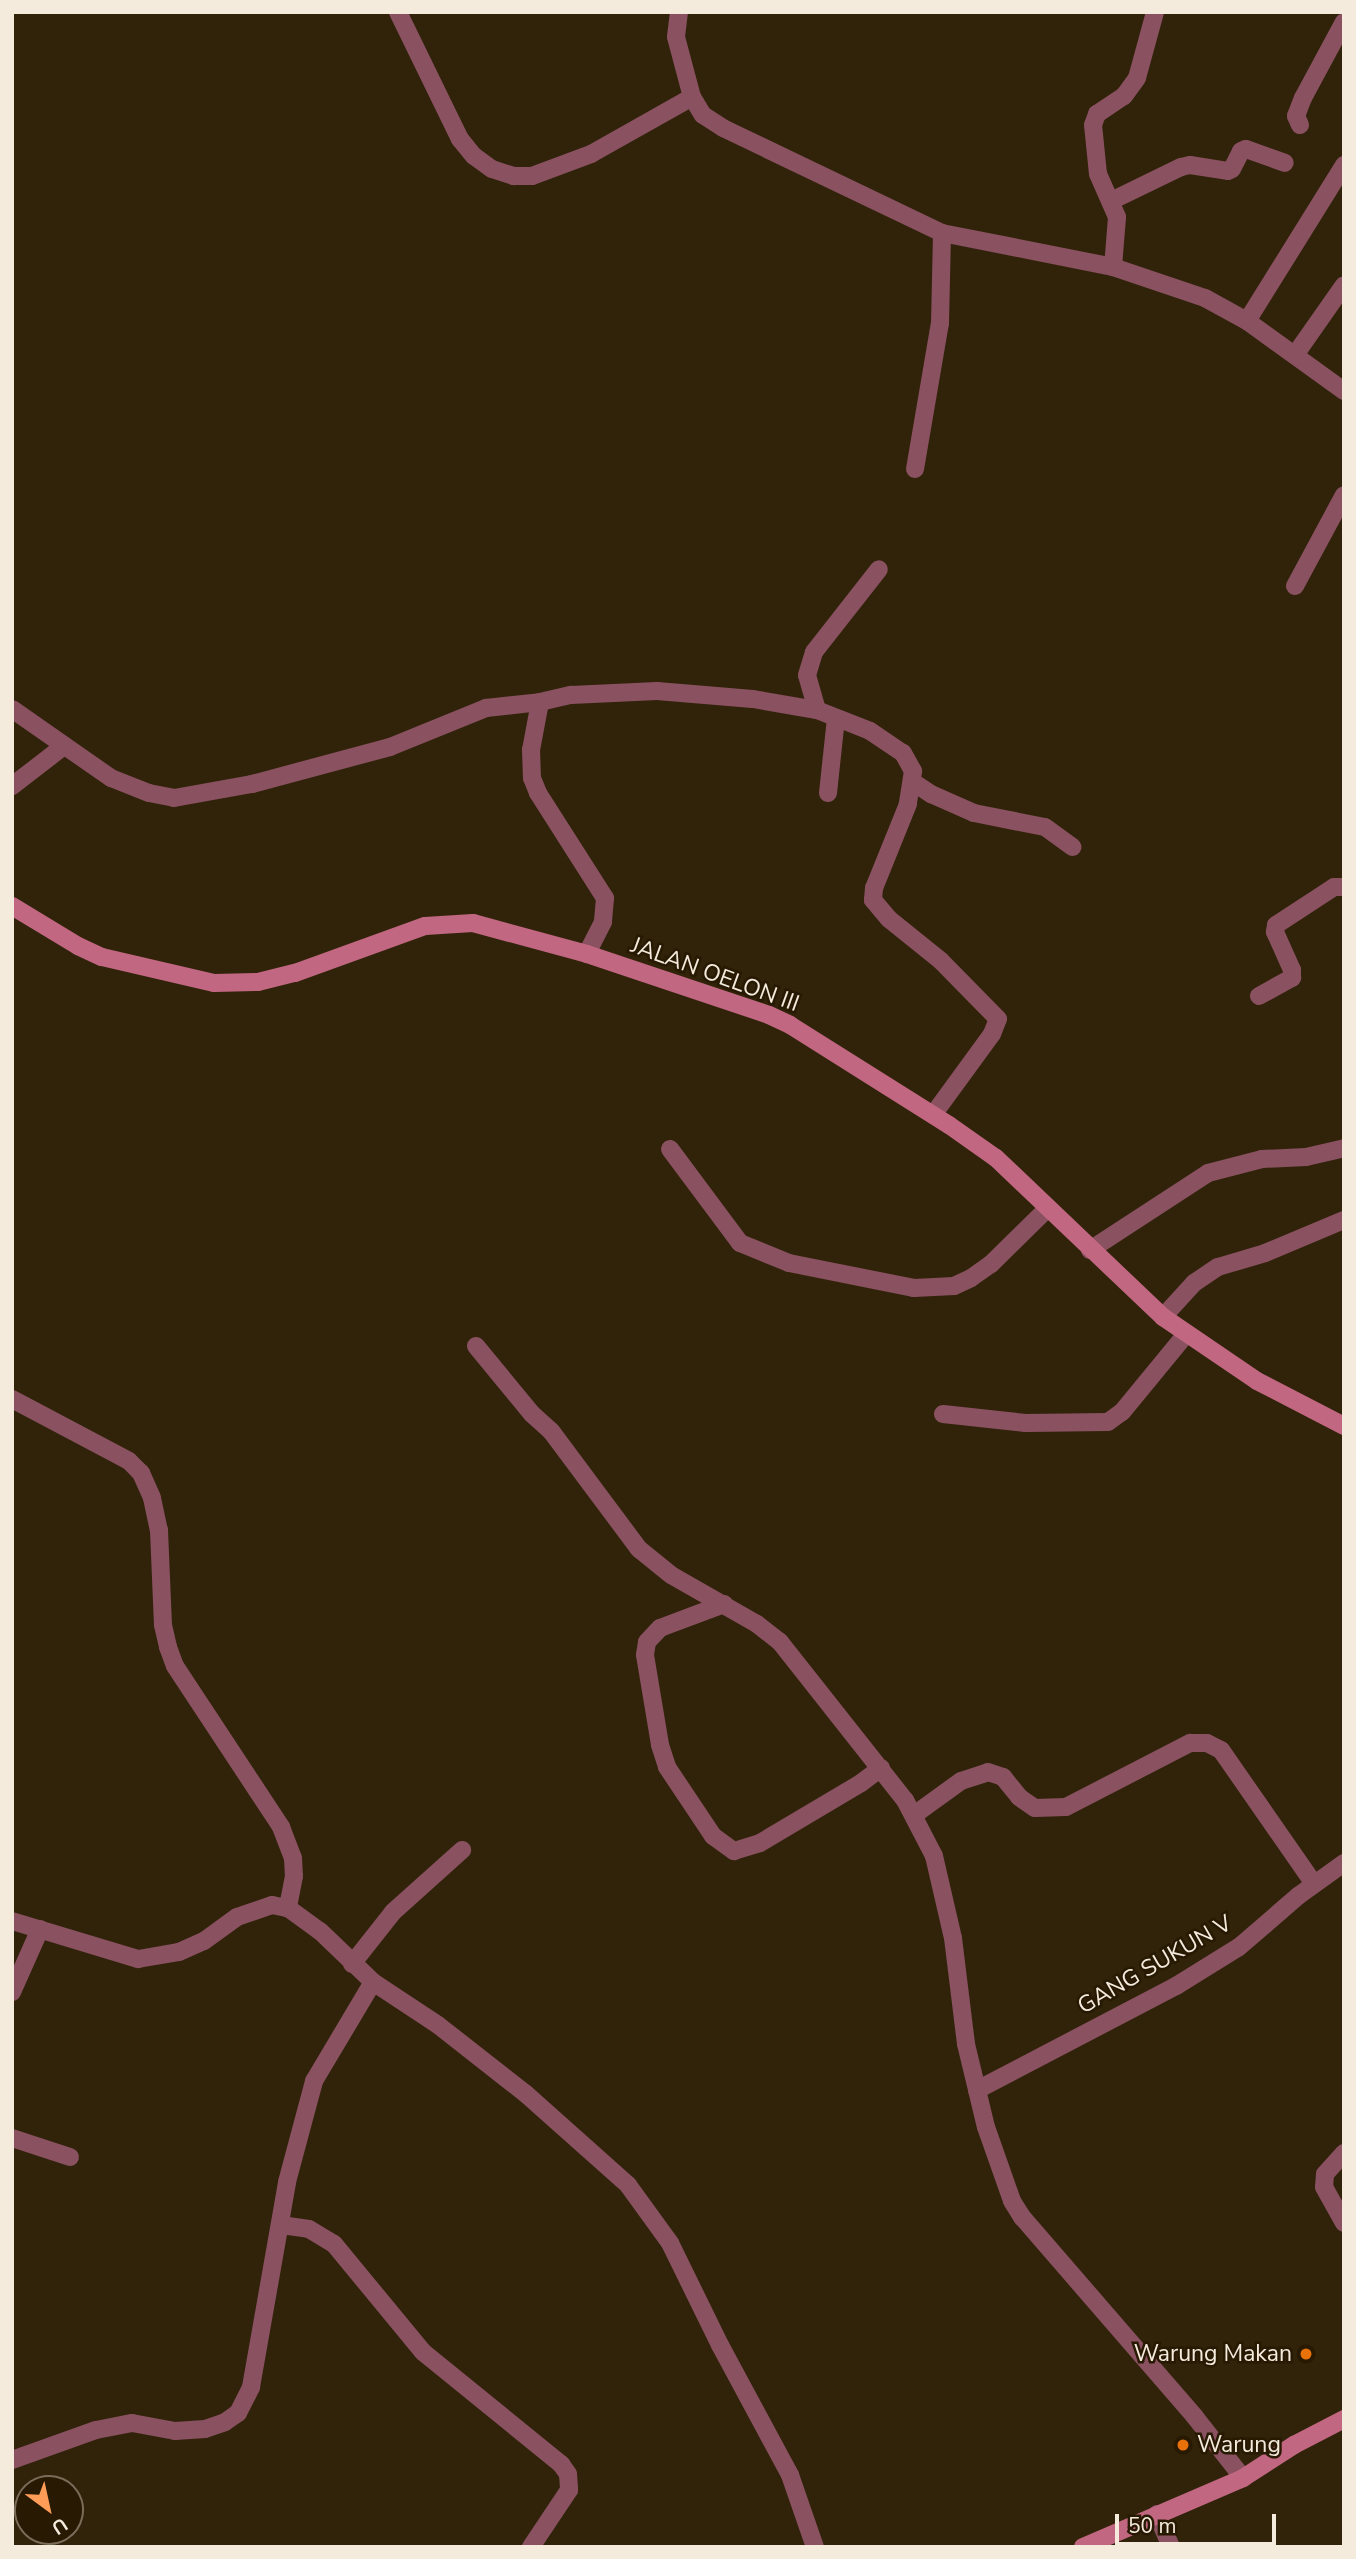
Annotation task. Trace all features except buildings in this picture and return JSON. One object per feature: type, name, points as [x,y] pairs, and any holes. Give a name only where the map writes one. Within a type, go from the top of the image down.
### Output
[{"type":"street","points":[[398,12],[460,139],[483,163],[514,176],[532,176],[591,154],[692,97]]},
{"type":"street","points":[[679,12],[676,37],[692,97],[703,114],[723,128],[942,233],[1113,267],[1205,298],[1247,321],[1344,391]]},
{"type":"street","points":[[1113,267],[1117,217],[1098,174],[1094,118],[1131,88],[1155,12]]},
{"type":"street","points":[[1300,125],[1296,116],[1303,98],[1344,22]]},
{"type":"street","points":[[1111,201],[1181,167],[1190,165],[1228,172],[1241,150],[1246,149],[1285,163]]},
{"type":"street","points":[[1247,321],[1344,165]]},
{"type":"street","points":[[915,469],[940,323],[942,233]]},
{"type":"street","points":[[1295,355],[1344,285]]},
{"type":"street","points":[[1295,586],[1344,495]]},
{"type":"street","points":[[817,710],[807,675],[814,652],[879,569]]},
{"type":"street","points":[[12,709],[111,778],[149,793],[174,798],[252,784],[390,747],[486,708],[540,702],[571,695],[657,691],[753,699],[817,710],[870,731],[903,753],[912,766],[913,782],[894,845],[874,888],[873,900],[889,919],[941,961],[998,1019],[992,1034],[933,1115]]},
{"type":"street","points":[[540,702],[531,750],[532,778],[538,793],[605,898],[603,922],[587,954]]},
{"type":"street","points":[[828,793],[836,718]]},
{"type":"street","points":[[12,786],[64,746]]},
{"type":"street","points":[[913,782],[931,794],[974,813],[1045,827],[1073,847]]},
{"type":"street","points":[[1259,996],[1292,978],[1292,970],[1275,932],[1276,925],[1334,887],[1344,887]]},
{"type":"street","name":"JALAN OELON III","points":[[12,906],[102,957],[214,983],[258,982],[295,973],[425,926],[452,923],[497,928],[587,954],[790,1025],[996,1158],[1090,1250],[1163,1317],[1186,1334],[1257,1381],[1344,1426]]},
{"type":"street","points":[[1090,1250],[1208,1173],[1262,1159],[1306,1157],[1344,1148]]},
{"type":"street","points":[[670,1149],[740,1243],[789,1263],[914,1288],[954,1286],[971,1278],[991,1264],[1048,1208]]},
{"type":"street","points":[[1163,1317],[1194,1283],[1218,1267],[1265,1252],[1344,1220]]},
{"type":"street","points":[[943,1414],[1026,1423],[1108,1422],[1122,1412],[1186,1334]]},
{"type":"street","points":[[476,1346],[532,1414],[551,1430],[639,1549],[671,1575],[724,1604],[780,1642],[881,1768],[914,1815],[933,1856],[953,1938],[964,2032],[977,2090],[1004,2182],[1022,2217],[1195,2417],[1242,2478]]},
{"type":"street","points":[[12,1399],[129,1461],[141,1473],[152,1499],[159,1530],[163,1625],[168,1647],[175,1666],[281,1827],[293,1858],[294,1876],[288,1908]]},
{"type":"street","points":[[724,1604],[660,1628],[647,1643],[645,1655],[660,1745],[667,1767],[713,1836],[734,1850],[760,1843],[839,1797],[881,1768]]},
{"type":"street","points":[[914,1815],[961,1781],[988,1772],[1003,1777],[1019,1797],[1035,1808],[1066,1807],[1190,1743],[1207,1743],[1222,1750],[1314,1884]]},
{"type":"street","points":[[352,1964],[393,1912],[462,1850]]},
{"type":"street","name":"GANG SUKUN V","points":[[977,2090],[1176,1986],[1239,1947],[1314,1884],[1344,1863]]},
{"type":"street","points":[[12,1921],[138,1959],[179,1952],[204,1941],[237,1917],[272,1905],[288,1908],[320,1931],[373,1982],[438,2025],[526,2094],[628,2185],[670,2243],[720,2345],[790,2475],[815,2547]]},
{"type":"street","points":[[12,1992],[40,1929]]},
{"type":"street","points":[[12,2460],[96,2430],[132,2423],[175,2431],[205,2429],[225,2422],[238,2413],[251,2387],[281,2225],[286,2182],[314,2081],[373,1982]]},
{"type":"street","points":[[12,2138],[70,2157]]},
{"type":"street","points":[[1344,2154],[1325,2174],[1324,2186],[1344,2223]]},
{"type":"street","points":[[281,2225],[309,2229],[334,2244],[423,2352],[561,2464],[568,2474],[569,2490],[531,2547]]},
{"type":"street","points":[[1083,2547],[1242,2478],[1294,2445],[1344,2420]]},
{"type":"street","points":[[1157,2514],[1171,2547]]},
{"type":"place","name":"Warung Makan","points":[[1306,2354]]},
{"type":"place","name":"Warung","points":[[1183,2445]]}]
